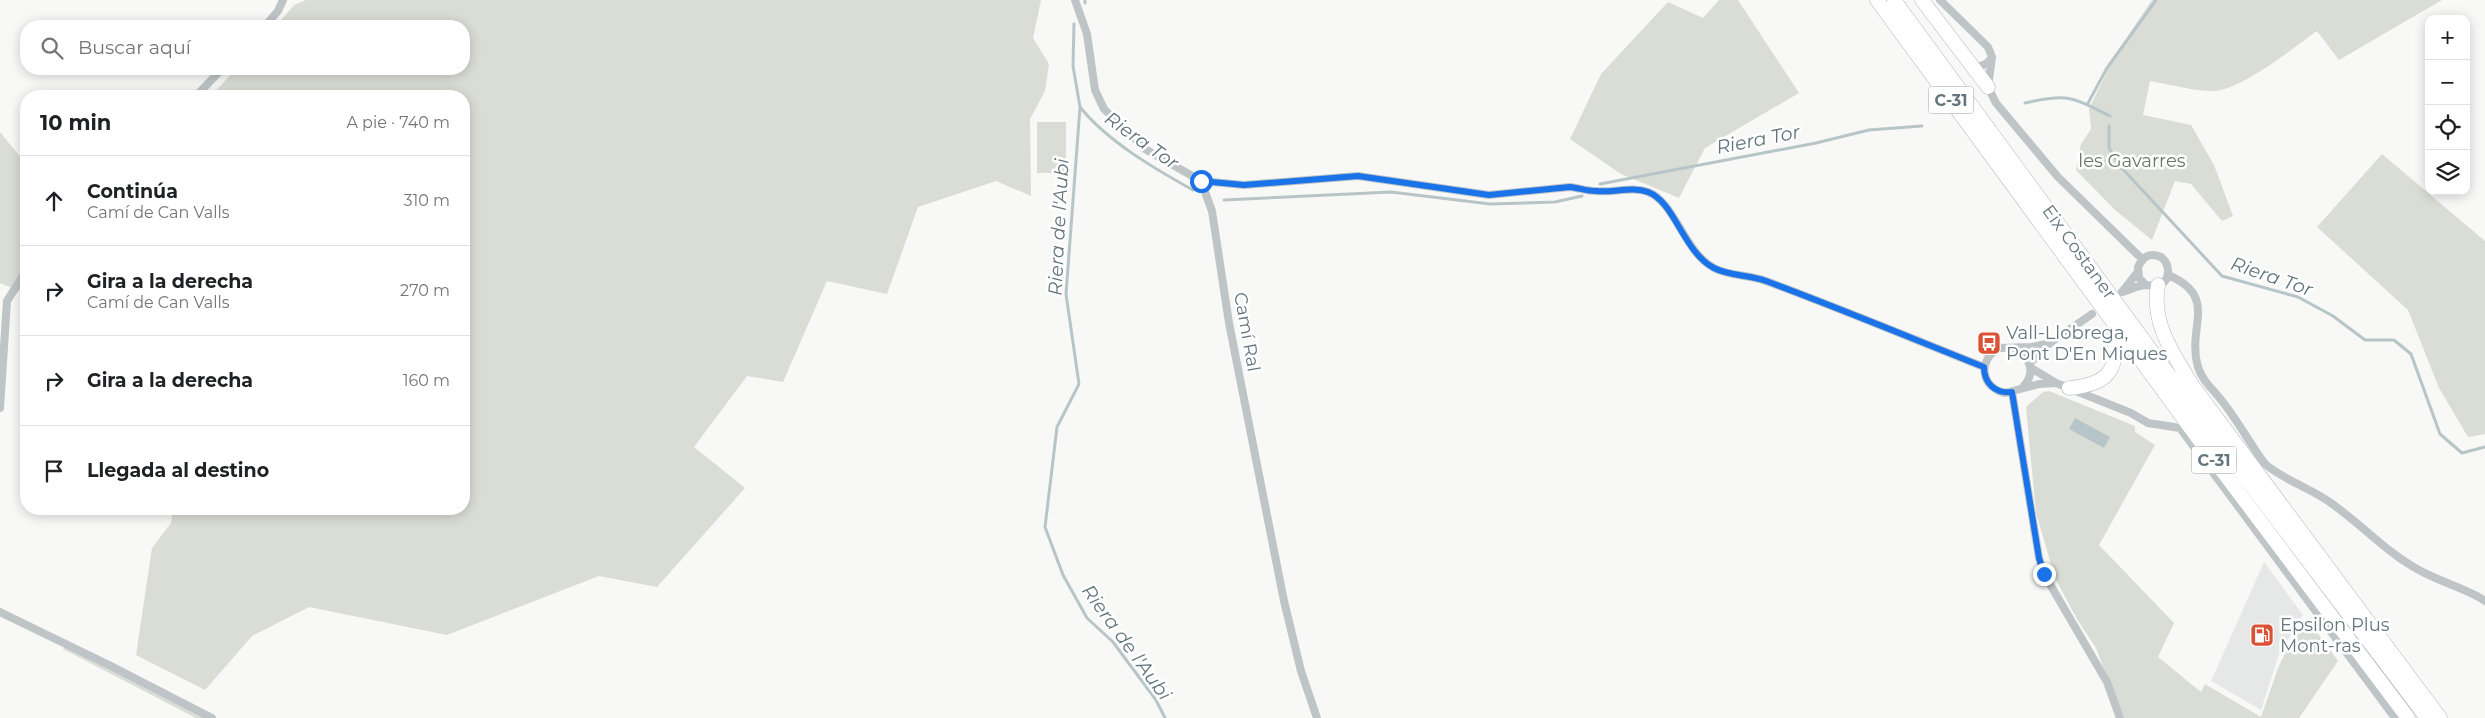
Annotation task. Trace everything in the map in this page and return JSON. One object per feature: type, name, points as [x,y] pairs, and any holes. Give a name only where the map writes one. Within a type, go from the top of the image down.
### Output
[{"type":"highway","name":"C-31","points":[[1877,0],[2206,449],[2408,718]]},
{"type":"highway","name":"Eix Costaner","points":[[1894,0],[2204,423],[2427,718]]},
{"type":"highway","points":[[1922,0],[1988,87]]},
{"type":"highway","points":[[2025,200],[2066,268],[2180,428]]},
{"type":"highway","points":[[2152,285],[2155,309],[2162,332],[2192,385],[2440,718]]},
{"type":"highway","points":[[2062,385],[2091,385],[2107,376],[2115,360],[2114,336]]},
{"type":"street","points":[[271,20],[278,12],[283,0]]},
{"type":"street","points":[[1074,0],[1087,34],[1095,90],[1104,109],[1145,149],[1201,181],[1244,185],[1358,176],[1489,195],[1570,187],[1594,191],[1637,190],[1650,192],[1670,214],[1690,248],[1703,261],[1716,269],[1766,281],[1984,367]]},
{"type":"street","points":[[1940,0],[1988,47],[1992,57],[1988,87],[1996,103],[2045,163],[2091,211],[2142,259]]},
{"type":"street","points":[[1973,66],[1981,67],[1988,63],[1992,57]]},
{"type":"street","points":[[202,90],[216,75]]},
{"type":"street","name":"Camí Ral","points":[[1201,181],[1212,211],[1231,332],[1284,601],[1301,671],[1317,718]]},
{"type":"street","points":[[2152,255],[2161,256],[2168,264],[2168,275],[2152,285],[2122,292],[2137,273],[2142,259],[2152,255]]},
{"type":"street","points":[[2137,273],[2139,278],[2152,285]]},
{"type":"street","points":[[2168,275],[2183,281],[2193,290],[2197,303],[2198,365],[2206,383],[2222,401],[2265,464],[2273,471],[2332,503],[2417,569],[2449,585],[2479,596],[2485,602]]},
{"type":"street","points":[[0,408],[7,301],[20,280]]},
{"type":"street","points":[[2030,365],[2050,342],[2092,314]]},
{"type":"street","points":[[2015,348],[2032,347],[2050,342]]},
{"type":"street","points":[[2022,387],[2029,378],[2030,365],[2024,353],[2007,346],[1994,351],[1984,367],[1989,385],[2000,392],[2012,392],[2022,387],[2062,385]]},
{"type":"street","points":[[2030,365],[2062,385],[2131,413],[2148,423],[2180,428],[2395,718]]},
{"type":"street","points":[[2012,392],[2039,558],[2044,574],[2107,682],[2120,718]]},
{"type":"street","points":[[0,612],[109,664],[212,718]]},
{"type":"shaded area","points":[[2075,418],[2110,437],[2104,448],[2069,429]]},
{"type":"shaded area","name":"Epsilon Plus Mont-ras","points":[[2264,562],[2303,615],[2279,654],[2261,710],[2211,681]]},
{"type":"green space","points":[[306,0],[1041,0],[1033,38],[1049,64],[1045,91],[1030,119],[1031,196],[996,181],[918,207],[887,294],[827,281],[783,382],[747,376],[694,447],[745,488],[657,587],[599,576],[447,635],[309,607],[252,636],[205,690],[136,655],[152,548],[171,523],[172,515],[470,515],[470,90],[217,90],[230,75],[470,75],[470,20],[281,20],[294,5]]},
{"type":"green space","points":[[1719,0],[1738,0],[1799,93],[1705,148],[1679,198],[1621,174],[1570,139],[1601,74],[1668,2],[1703,18]]},
{"type":"green space","name":"les Gavarres","points":[[2152,0],[2442,0],[2339,60],[2317,31],[2254,75],[2227,88],[2215,91],[2200,90],[2150,81],[2143,115],[2191,125],[2214,165],[2233,216],[2222,221],[2191,184],[2175,181],[2152,240],[2115,210],[2076,170],[2081,144],[2091,129],[2089,109],[2115,55]]},
{"type":"green space","points":[[1037,122],[1066,122],[1066,173],[1037,173]]},
{"type":"green space","points":[[0,132],[20,157],[20,291],[0,283]]},
{"type":"green space","points":[[2382,154],[2425,190],[2425,195],[2431,195],[2485,241],[2485,434],[2468,437],[2439,388],[2408,310],[2317,227]]},
{"type":"green space","points":[[2049,391],[2135,426],[2135,432],[2155,445],[2099,545],[2174,623],[2158,657],[2201,692],[2205,684],[2261,717],[2278,668],[2289,645],[2308,620],[2338,661],[2299,718],[2123,718],[2096,648],[2077,619],[2055,578],[2036,513],[2026,407],[2043,392]]},
{"type":"green space","points":[[65,645],[207,718],[196,718],[63,649]]},
{"type":"waterway","points":[[2087,105],[2107,68],[2156,0]]},
{"type":"waterway","name":"Riera de l'Aubi","points":[[1074,24],[1073,66],[1080,107],[1066,294],[1079,384],[1057,427],[1045,527],[1063,575],[1087,618],[1113,642],[1156,700],[1165,718]]},
{"type":"waterway","name":"Riera Tor","points":[[2025,103],[2051,98],[2069,99],[2078,101],[2110,116]]},
{"type":"waterway","name":"Riera Tor","points":[[1080,107],[1118,143],[1163,173],[1193,190]]},
{"type":"waterway","name":"Riera Tor","points":[[1600,184],[1816,143],[1869,130],[1922,126]]},
{"type":"waterway","name":"Riera Tor","points":[[2109,126],[2109,148],[2120,166],[2222,276],[2298,297],[2333,316],[2365,340],[2394,340],[2411,354],[2440,434],[2462,453],[2485,447]]},
{"type":"waterway","name":"Riera Tor","points":[[1224,200],[1391,192],[1490,204],[1555,202],[1582,196]]},
{"type":"place","name":"Vall-Llobrega, Pont D'En Miques","points":[[1989,343]]},
{"type":"place","name":"Epsilon Plus Mont-ras","points":[[2262,635]]},
{"type":"route","points":[[1201,181],[1244,185],[1358,176],[1469,194],[1489,195],[1570,187],[1594,191],[1637,190],[1650,192],[1670,214],[1690,248],[1703,261],[1716,269],[1766,281],[1984,367],[1986,380],[1989,385],[2000,392],[2012,392],[2039,558],[2044,574]]}]
